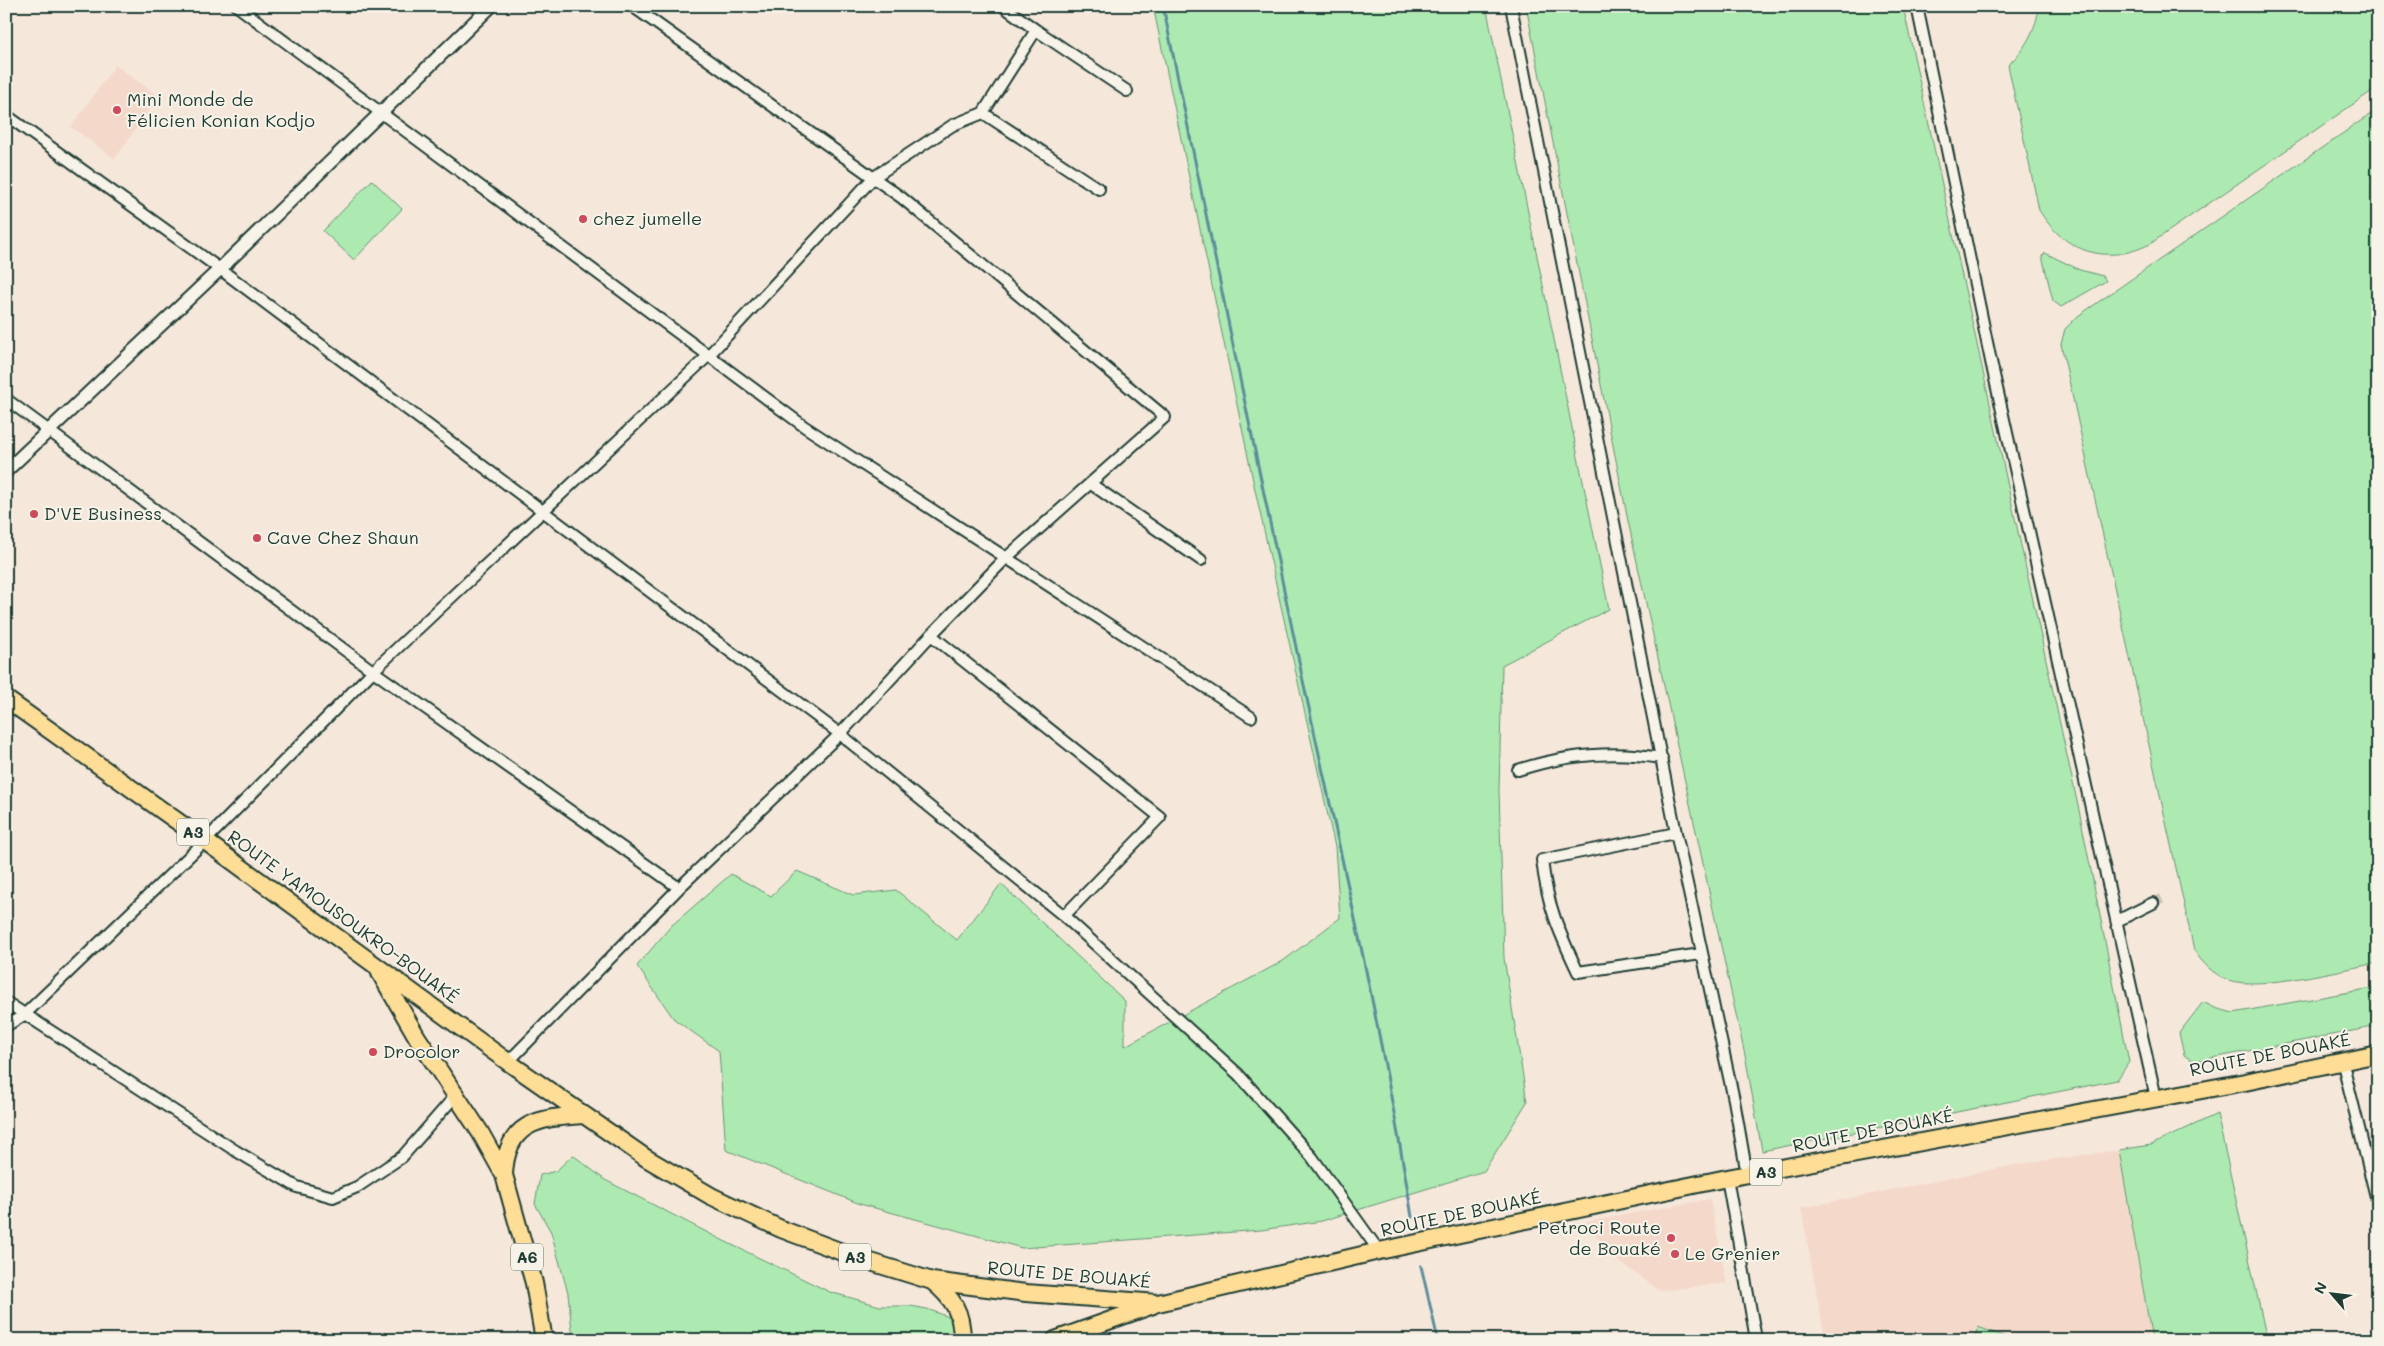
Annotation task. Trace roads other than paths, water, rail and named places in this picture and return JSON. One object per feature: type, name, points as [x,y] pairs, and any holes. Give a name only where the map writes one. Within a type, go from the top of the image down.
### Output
[{"type":"highway","name":"ROUTE YAMOUSOUKRO-BOUAKÉ","points":[[6,699],[206,841],[378,968],[583,1115]]},
{"type":"highway","name":"A6","points":[[378,968],[417,1036],[456,1095],[504,1175],[534,1283],[544,1340]]},
{"type":"highway","name":"ROUTE DE BOUAKÉ","points":[[583,1115],[646,1158],[737,1208],[781,1229],[858,1258],[932,1281],[1026,1293],[1158,1303],[1379,1251],[1726,1178],[2245,1082],[2342,1060],[2378,1054]]},
{"type":"highway","points":[[504,1175],[505,1159],[508,1150],[515,1138],[525,1128],[545,1118],[583,1115]]},
{"type":"highway","points":[[932,1281],[947,1293],[957,1307],[961,1317],[962,1340]]},
{"type":"highway","points":[[1055,1340],[1158,1303]]},
{"type":"street","points":[[237,6],[805,427],[1251,717]]},
{"type":"street","points":[[6,470],[220,269],[491,6]]},
{"type":"street","points":[[508,1062],[679,888],[840,734],[931,635],[1006,558],[1165,417],[874,176],[632,6]]},
{"type":"street","points":[[1003,6],[1128,91]]},
{"type":"street","points":[[1512,6],[1676,833],[1734,1100],[1747,1175]]},
{"type":"street","points":[[1917,6],[1992,366],[2156,1098]]},
{"type":"street","points":[[6,1026],[24,1015],[206,841],[373,671],[541,511],[710,355],[874,176],[953,125],[983,113],[1036,30]]},
{"type":"street","points":[[983,113],[1099,189]]},
{"type":"street","points":[[6,115],[220,269],[840,734],[1064,916],[1238,1074],[1312,1157],[1379,1251]]},
{"type":"street","points":[[6,400],[373,671],[679,888]]},
{"type":"street","points":[[1091,484],[1201,560]]},
{"type":"street","points":[[931,635],[1160,817],[1064,916]]},
{"type":"street","points":[[1518,770],[1540,762],[1590,753],[1662,758]]},
{"type":"street","points":[[1676,833],[1542,860],[1546,892],[1555,923],[1578,972],[1701,954]]},
{"type":"street","points":[[2117,921],[2153,903]]},
{"type":"street","points":[[6,1002],[236,1151],[297,1187],[333,1197],[357,1187],[402,1157],[456,1095]]},
{"type":"street","points":[[2342,1060],[2378,1206]]},
{"type":"street","points":[[1726,1178],[1756,1339]]},
{"type":"waterway","points":[[1163,6],[1249,425],[1375,1013],[1412,1217]]},
{"type":"waterway","points":[[1421,1266],[1438,1340]]},
{"type":"tunnel","points":[[2153,903],[2166,897]]},
{"type":"place","name":"Mini Monde de Félicien Konian Kodjo","points":[[117,110]]},
{"type":"place","name":"chez jumelle","points":[[583,219]]},
{"type":"place","name":"D'VE Business","points":[[34,514]]},
{"type":"place","name":"Cave Chez Shaun","points":[[257,538]]},
{"type":"place","name":"Drocolor","points":[[373,1052]]},
{"type":"place","name":"Petroci Route de Bouaké","points":[[1671,1238]]},
{"type":"place","name":"Le Grenier","points":[[1675,1254]]}]
